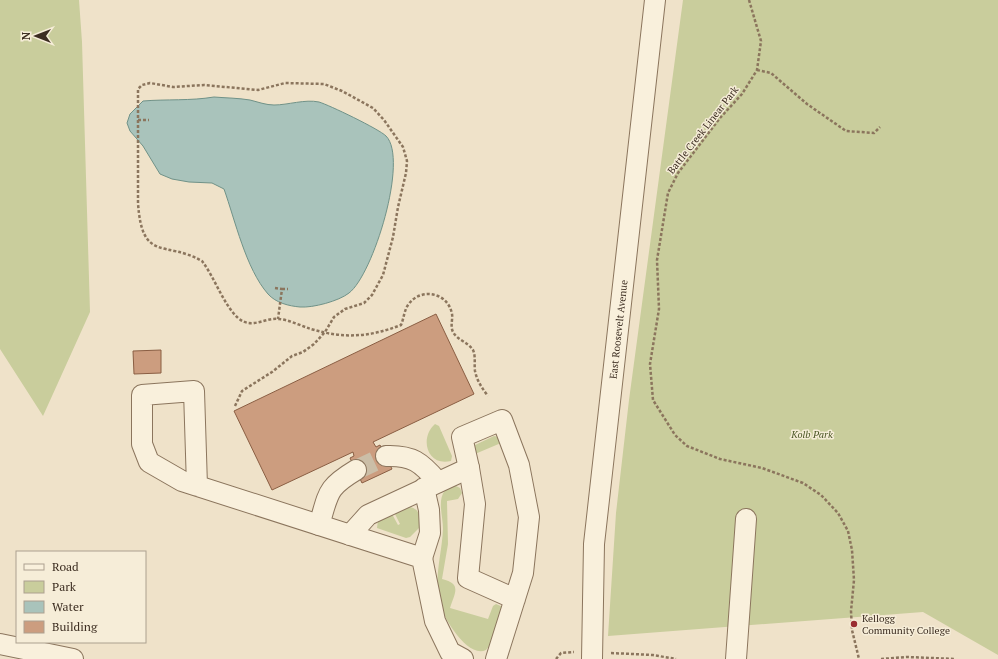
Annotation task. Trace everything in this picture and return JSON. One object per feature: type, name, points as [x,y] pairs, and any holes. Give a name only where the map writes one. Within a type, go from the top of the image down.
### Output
[{"type":"street","name":"East Roosevelt Avenue","points":[[592,656],[594,544],[655,0]]},
{"type":"street","points":[[197,486],[194,391],[142,395],[142,444],[149,462],[182,482],[422,558]]},
{"type":"street","points":[[496,659],[523,574],[529,517],[519,465],[502,420],[462,437],[469,468],[474,504],[468,578],[515,599]]},
{"type":"street","points":[[386,456],[403,456],[415,460],[426,467],[431,485],[429,510],[430,533],[422,558],[435,621],[450,652],[462,659]]},
{"type":"street","points":[[350,535],[368,515],[469,468]]},
{"type":"street","points":[[319,525],[329,491],[338,481],[356,470]]},
{"type":"street","points":[[736,659],[746,519]]},
{"type":"street","points":[[0,644],[73,659]]},
{"type":"path","name":"Battle Creek Linear Park","points":[[749,0],[761,41],[757,70],[742,94],[720,118],[678,173],[668,193],[657,260],[659,309],[650,364],[653,400],[675,435],[687,446],[720,459],[762,468],[803,483],[821,495],[838,513],[848,532],[852,550],[854,580],[851,611],[852,630],[860,659]]},
{"type":"path","points":[[757,70],[771,73],[807,104],[846,132],[874,133],[880,127]]},
{"type":"path","points":[[236,406],[242,391],[272,372],[292,356],[309,348],[325,332],[334,317],[345,309],[364,303],[372,295],[383,275],[392,243],[406,173],[406,161],[403,147],[388,124],[373,108],[342,91],[324,84],[285,83],[258,90],[204,85],[174,87],[150,83],[142,85],[138,89],[139,219],[144,234],[151,243],[162,249],[194,256],[202,261],[238,317],[246,323],[278,319],[313,330],[325,332],[352,336],[366,335],[388,330],[401,325],[408,304],[415,298],[432,293],[439,295],[444,299],[452,313],[452,330],[456,336],[469,345],[474,352],[477,380],[488,396]]},
{"type":"path","points":[[138,120],[149,120]]},
{"type":"path","points":[[275,288],[288,289]]},
{"type":"path","points":[[278,319],[282,289]]},
{"type":"path","points":[[556,659],[561,653],[592,656],[653,655],[676,659]]},
{"type":"path","points":[[881,659],[907,657],[955,659]]},
{"type":"green space","points":[[0,0],[79,0],[82,42],[90,312],[43,416],[0,349]]},
{"type":"green space","name":"Kolb Park","points":[[683,0],[998,0],[998,655],[923,612],[608,636],[616,513],[629,400]]},
{"type":"green space","points":[[435,424],[439,426],[452,456],[451,461],[443,462],[436,460],[431,456],[428,450],[427,437]]},
{"type":"green space","points":[[494,436],[499,437],[501,443],[475,454],[473,446]]},
{"type":"green space","points":[[454,485],[460,488],[462,493],[458,499],[447,501],[448,544],[442,579],[452,583],[455,586],[455,593],[450,608],[488,619],[493,606],[496,604],[503,607],[495,635],[486,650],[479,651],[471,648],[456,634],[445,616],[439,602],[437,583],[443,529],[441,499],[445,490]]},
{"type":"green space","points":[[409,507],[416,509],[420,518],[419,528],[410,537],[406,538],[377,528],[378,520],[392,514],[398,525],[400,524],[394,512]]},
{"type":"water","points":[[214,97],[246,99],[271,105],[308,101],[319,102],[374,128],[386,136],[392,149],[393,168],[391,191],[385,216],[368,264],[358,282],[345,296],[319,305],[305,307],[287,305],[271,297],[260,284],[247,258],[224,189],[212,183],[189,182],[172,179],[160,174],[143,146],[130,131],[127,123],[130,114],[143,101]]},
{"type":"building","points":[[436,314],[474,394],[373,442],[376,447],[380,445],[392,469],[362,483],[350,458],[354,456],[353,452],[272,490],[234,411]]},
{"type":"building","points":[[161,350],[161,373],[134,374],[133,351]]},
{"type":"tunnel","points":[[356,470],[386,456]]},
{"type":"place","name":"Kellogg Community College","points":[[854,624]]}]
